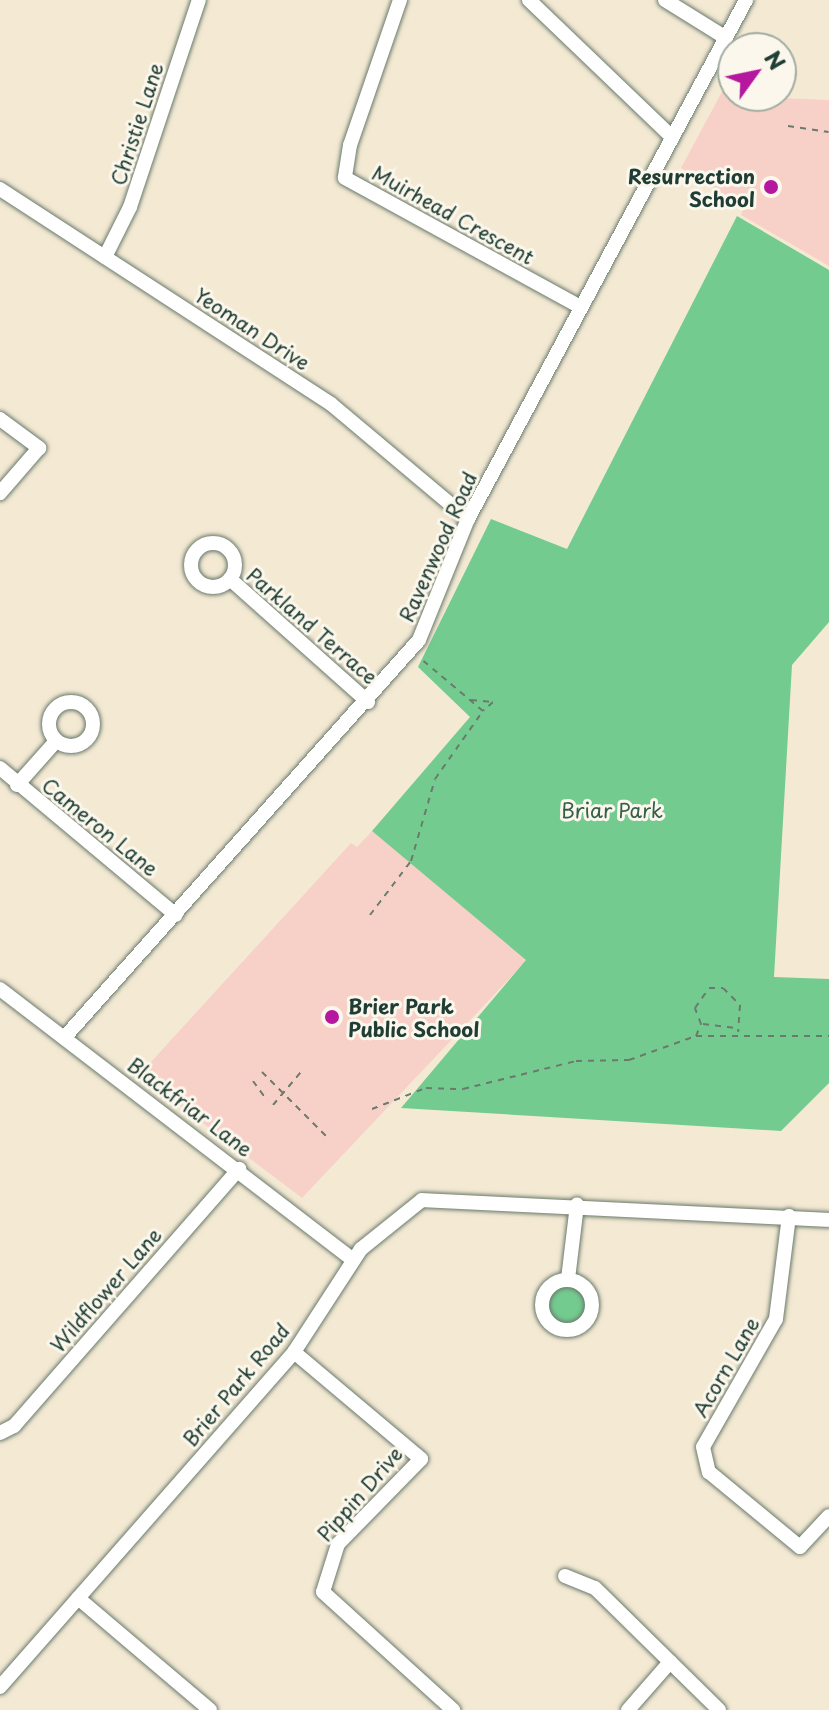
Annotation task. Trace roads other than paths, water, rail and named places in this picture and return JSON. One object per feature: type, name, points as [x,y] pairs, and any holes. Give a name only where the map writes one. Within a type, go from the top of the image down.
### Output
[{"type":"street","name":"Christie Lane","points":[[105,257],[130,207],[199,0]]},
{"type":"street","name":"Muirhead Crescent","points":[[400,0],[345,178],[581,307]]},
{"type":"street","points":[[529,0],[672,137]]},
{"type":"street","points":[[665,0],[717,32]]},
{"type":"street","name":"Ravenwood Road","points":[[729,32],[746,0]]},
{"type":"street","name":"Ravenwood Road","points":[[64,1038],[368,702],[410,650],[468,519],[717,54]]},
{"type":"street","name":"Yeoman Drive","points":[[0,189],[331,404],[468,519]]},
{"type":"street","points":[[0,419],[39,448],[0,493]]},
{"type":"street","name":"Parkland Terrace","points":[[230,579],[368,702]]},
{"type":"street","points":[[17,785],[56,741]]},
{"type":"street","name":"Cameron Lane","points":[[0,768],[176,915]]},
{"type":"street","name":"Blackfriar Lane","points":[[0,989],[239,1169],[353,1260]]},
{"type":"street","name":"Wildflower Lane","points":[[0,1433],[14,1426],[239,1169]]},
{"type":"street","name":"Brier Park Road","points":[[0,1687],[294,1352],[353,1260],[422,1200],[577,1205],[829,1220]]},
{"type":"street","points":[[568,1279],[577,1205]]},
{"type":"street","name":"Acorn Lane","points":[[789,1216],[776,1319],[703,1447],[709,1472],[800,1547],[829,1516]]},
{"type":"street","name":"Pippin Drive","points":[[294,1352],[421,1459],[338,1544],[323,1592],[453,1710]]},
{"type":"street","points":[[565,1576],[595,1588],[719,1710]]},
{"type":"street","points":[[78,1598],[210,1710]]},
{"type":"street","points":[[628,1710],[670,1662]]},
{"type":"place","name":"Resurrection School","points":[[771,187]]},
{"type":"place","name":"Brier Park Public School","points":[[332,1017]]},
{"type":"park label","name":"Briar Park","points":[[612,810]]}]
